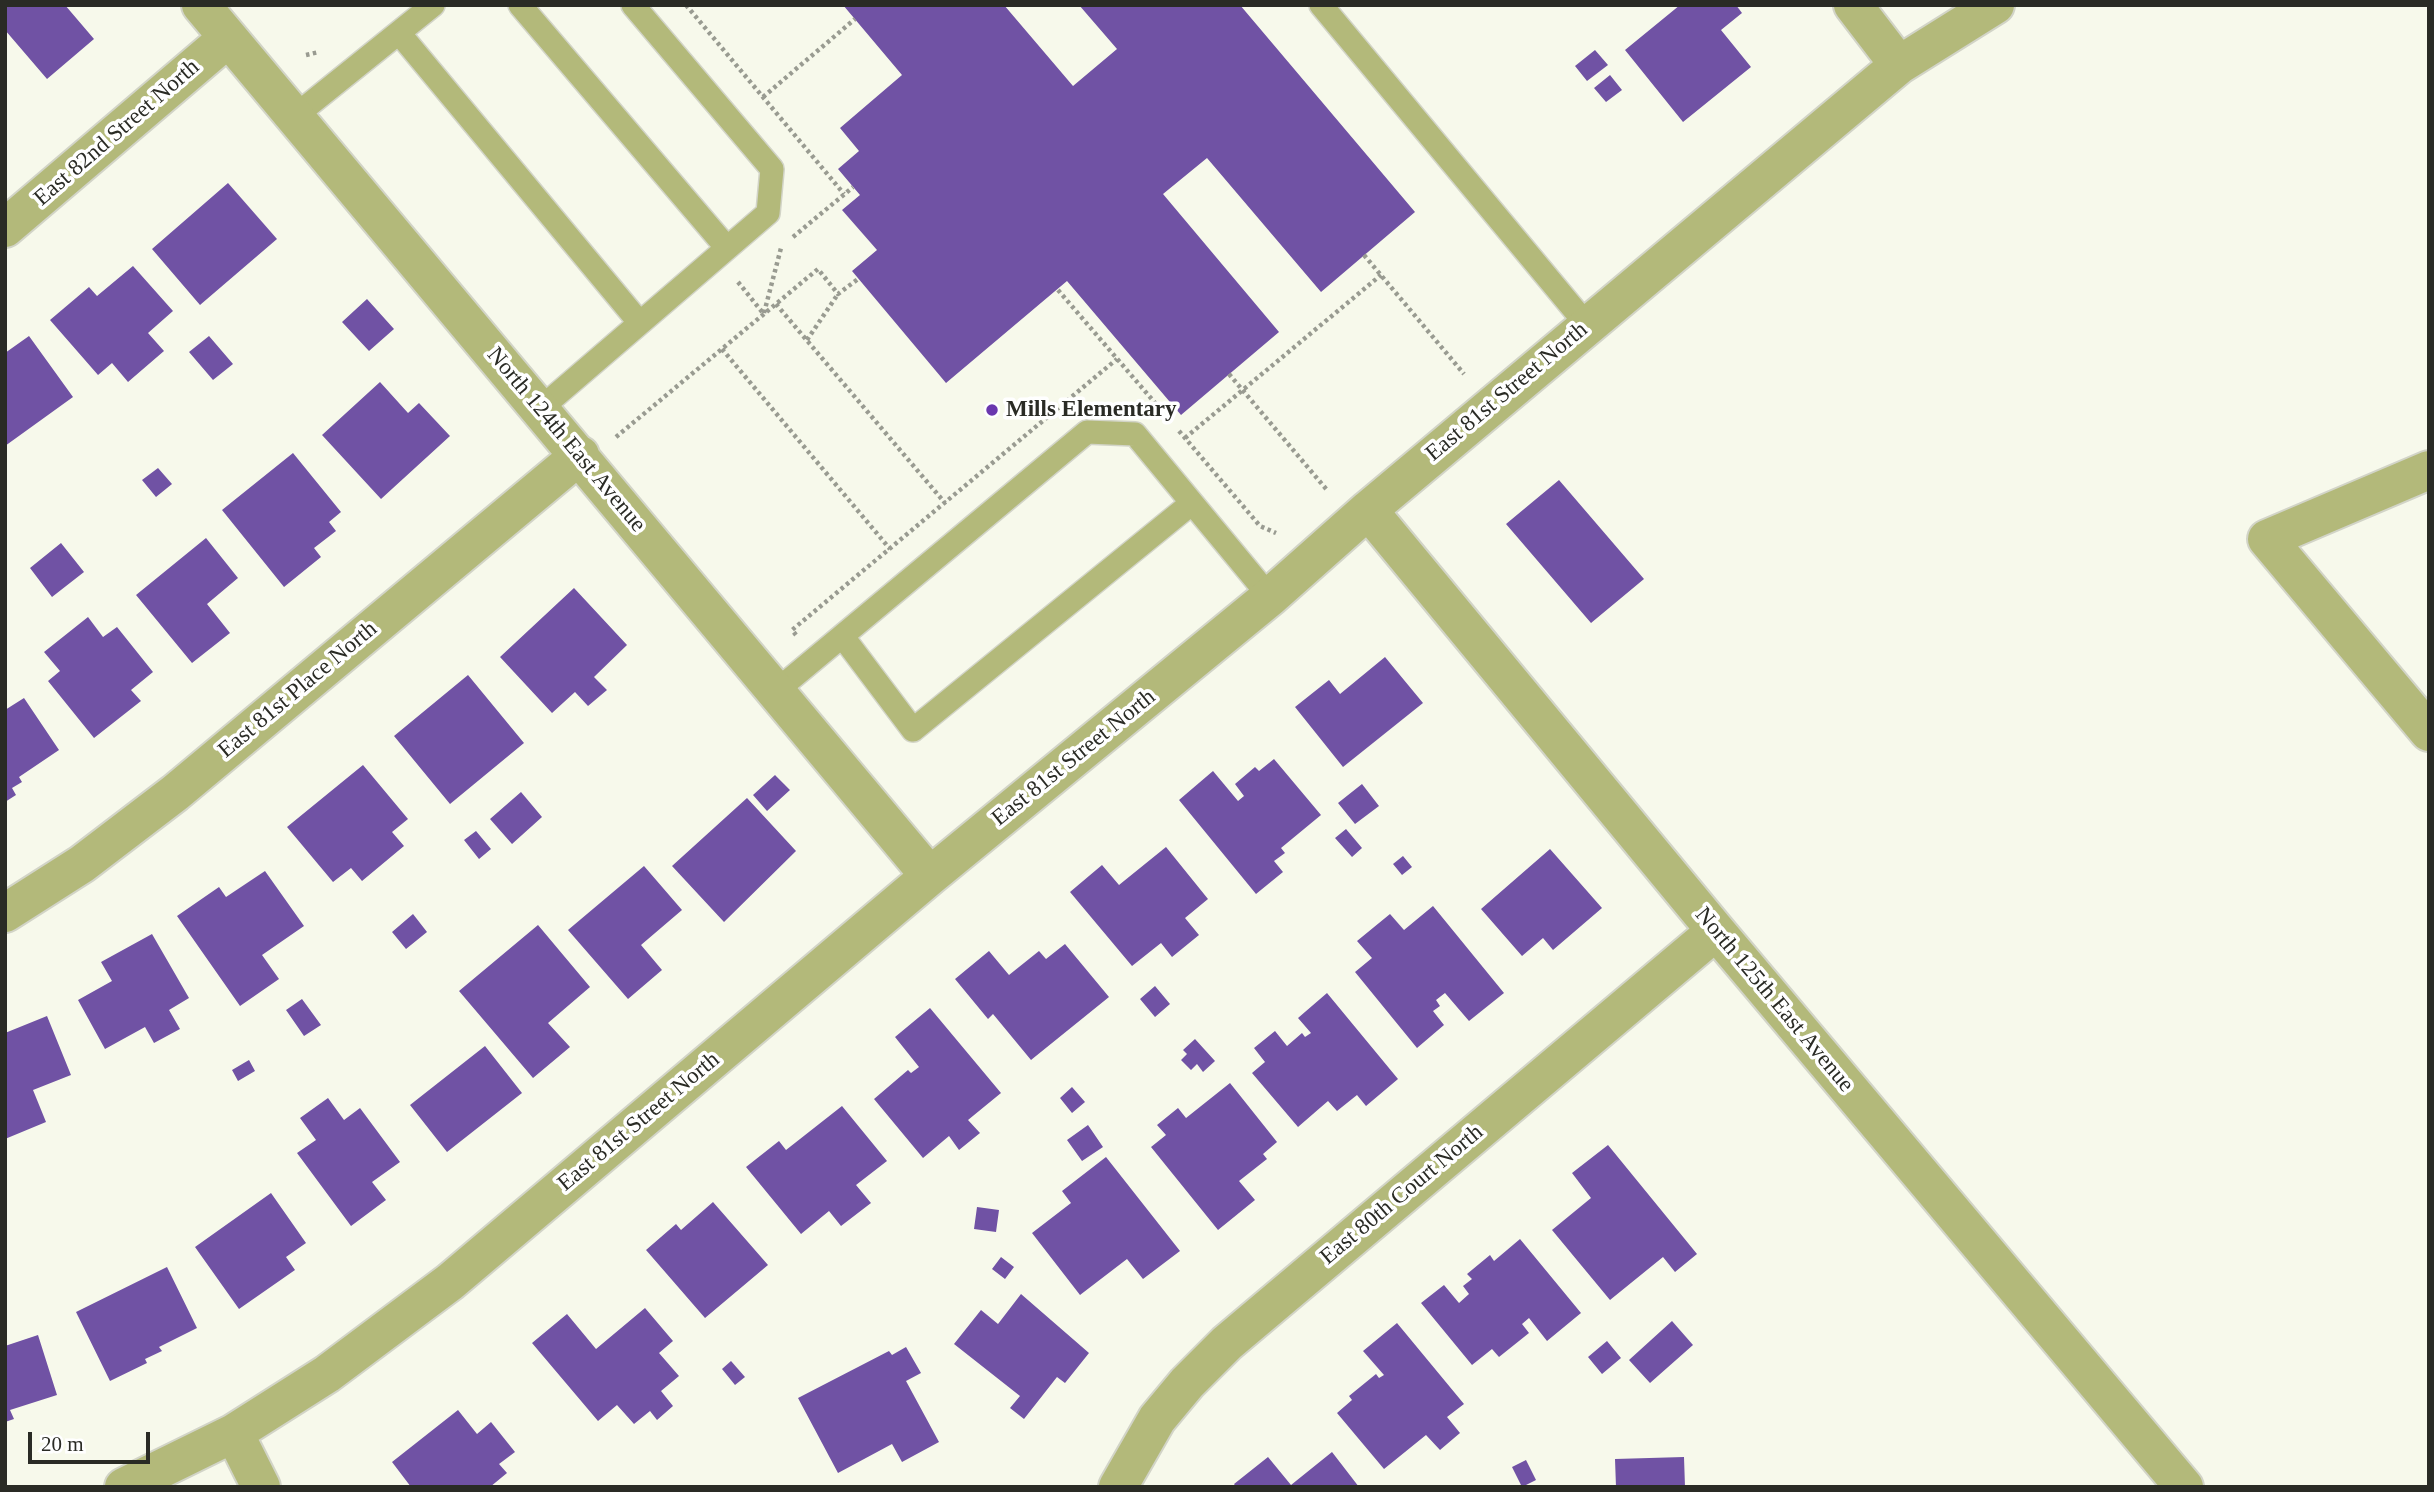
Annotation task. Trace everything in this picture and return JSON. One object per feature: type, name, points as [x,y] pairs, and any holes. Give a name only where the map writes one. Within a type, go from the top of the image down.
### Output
[{"type":"street","name":"North 124th East Avenue","points":[[201,5],[930,876]]},
{"type":"street","points":[[1853,5],[1899,65],[1996,5]]},
{"type":"street","name":"East 82nd Street North","points":[[5,228],[228,38]]},
{"type":"street","name":"East 81st Street North","points":[[124,1487],[234,1433],[327,1374],[450,1282],[930,876],[1270,597],[1368,510],[1899,65]]},
{"type":"street","name":"East 81st Place North","points":[[5,913],[82,864],[175,793],[580,455]]},
{"type":"street","points":[[2429,470],[2267,539],[2429,733]]},
{"type":"street","name":"North 125th East Avenue","points":[[1368,510],[1716,931],[2184,1487]]},
{"type":"street","name":"East 80th Court North","points":[[1118,1487],[1157,1419],[1187,1382],[1227,1343],[1716,931]]},
{"type":"street","points":[[234,1433],[261,1487]]},
{"type":"lane","points":[[295,116],[433,5]]},
{"type":"lane","points":[[520,5],[727,248]]},
{"type":"lane","points":[[540,409],[768,213],[772,169],[633,5]]},
{"type":"lane","points":[[1321,5],[1587,325]]},
{"type":"lane","points":[[399,33],[639,322]]},
{"type":"lane","points":[[775,692],[1087,432],[1135,434],[1270,597]]},
{"type":"lane","points":[[843,637],[914,730],[1192,503]]},
{"type":"path","points":[[686,5],[844,194]]},
{"type":"path","points":[[763,97],[855,19]]},
{"type":"path","points":[[764,314],[778,250],[853,187]]},
{"type":"path","points":[[1364,255],[1464,373]]},
{"type":"path","points":[[615,438],[818,269],[838,294]]},
{"type":"path","points":[[1185,438],[1381,275]]},
{"type":"path","points":[[807,340],[838,294],[858,279]]},
{"type":"path","points":[[741,286],[764,314]]},
{"type":"path","points":[[776,304],[945,503]]},
{"type":"path","points":[[722,349],[890,549]]},
{"type":"path","points":[[796,636],[792,630],[1117,359]]},
{"type":"path","points":[[1229,373],[1327,490]]},
{"type":"building","points":[[5,5],[65,5],[94,39],[47,79],[5,30]]},
{"type":"building","points":[[843,5],[1004,5],[1073,86],[1117,49],[1079,5],[1240,5],[1415,212],[1321,292],[1207,158],[1163,194],[1279,332],[1181,415],[1067,281],[946,383],[852,271],[877,250],[842,210],[860,195],[838,169],[859,151],[840,128],[902,75]]},
{"type":"building","points":[[1680,5],[1736,5],[1742,13],[1721,30],[1751,67],[1683,122],[1625,50]]},
{"type":"building","points":[[1595,50],[1608,65],[1587,81],[1575,66]]},
{"type":"building","points":[[1610,75],[1622,90],[1606,102],[1594,88]]},
{"type":"building","points":[[228,183],[277,239],[200,305],[152,249]]},
{"type":"building","points":[[133,266],[173,311],[148,333],[164,351],[128,382],[112,363],[98,375],[50,320],[89,287],[97,296]]},
{"type":"building","points":[[367,299],[394,329],[369,351],[342,322]]},
{"type":"building","points":[[29,336],[73,397],[5,446],[5,353]]},
{"type":"building","points":[[209,336],[233,364],[213,380],[189,352]]},
{"type":"building","points":[[380,382],[408,413],[419,403],[450,436],[381,499],[322,435]]},
{"type":"building","points":[[293,453],[341,512],[329,522],[336,531],[314,548],[321,557],[284,587],[222,510]]},
{"type":"building","points":[[158,468],[172,484],[156,497],[142,480]]},
{"type":"building","points":[[1559,480],[1644,579],[1591,623],[1506,524]]},
{"type":"building","points":[[206,538],[238,578],[207,604],[230,633],[192,663],[136,595]]},
{"type":"building","points":[[61,543],[84,572],[52,597],[30,568]]},
{"type":"building","points":[[574,588],[627,645],[594,677],[607,690],[588,706],[575,692],[552,713],[500,657]]},
{"type":"building","points":[[88,617],[103,637],[117,627],[153,672],[131,690],[141,701],[94,738],[48,681],[60,671],[44,652]]},
{"type":"building","points":[[1385,657],[1423,703],[1343,767],[1295,707],[1329,680],[1340,694]]},
{"type":"building","points":[[468,675],[524,743],[450,804],[394,736]]},
{"type":"building","points":[[24,698],[59,750],[19,777],[22,782],[12,788],[16,795],[5,802],[5,710]]},
{"type":"building","points":[[1274,759],[1321,815],[1281,848],[1285,853],[1274,861],[1283,872],[1256,894],[1179,800],[1213,771],[1238,801],[1244,796],[1235,784],[1255,767],[1259,771]]},
{"type":"building","points":[[363,765],[408,819],[392,832],[404,846],[362,881],[351,868],[333,882],[287,827]]},
{"type":"building","points":[[775,775],[790,790],[767,811],[753,795]]},
{"type":"building","points":[[1362,784],[1379,806],[1355,824],[1338,803]]},
{"type":"building","points":[[521,792],[542,817],[512,844],[490,819]]},
{"type":"building","points":[[747,798],[796,851],[724,922],[672,866]]},
{"type":"building","points":[[1346,829],[1362,848],[1352,857],[1335,838]]},
{"type":"building","points":[[476,831],[491,849],[479,859],[464,840]]},
{"type":"building","points":[[1166,847],[1208,899],[1185,918],[1199,935],[1172,957],[1161,943],[1132,966],[1070,892],[1102,865],[1119,885]]},
{"type":"building","points":[[1550,849],[1602,908],[1553,950],[1543,938],[1522,956],[1481,909]]},
{"type":"building","points":[[1403,856],[1412,867],[1402,875],[1393,864]]},
{"type":"building","points":[[644,866],[682,910],[641,945],[662,970],[628,999],[568,930]]},
{"type":"building","points":[[265,871],[304,926],[262,955],[279,979],[240,1006],[177,916],[219,887],[226,897]]},
{"type":"building","points":[[1433,906],[1504,993],[1469,1021],[1445,993],[1436,1000],[1440,1006],[1433,1011],[1444,1025],[1417,1048],[1355,972],[1372,958],[1357,941],[1390,914],[1404,930]]},
{"type":"building","points":[[413,914],[427,932],[406,949],[392,932]]},
{"type":"building","points":[[538,925],[590,987],[548,1023],[570,1047],[533,1078],[459,991]]},
{"type":"building","points":[[152,934],[189,998],[169,1010],[180,1029],[154,1043],[145,1027],[105,1049],[78,1000],[112,981],[101,962]]},
{"type":"building","points":[[1065,944],[1109,997],[1031,1060],[993,1014],[988,1019],[955,979],[989,951],[1009,975],[1039,951],[1046,959]]},
{"type":"building","points":[[1155,986],[1170,1004],[1155,1017],[1140,999]]},
{"type":"building","points":[[1327,993],[1398,1079],[1366,1106],[1357,1095],[1337,1111],[1328,1101],[1298,1127],[1252,1073],[1265,1062],[1254,1048],[1275,1031],[1287,1046],[1302,1033],[1305,1037],[1311,1033],[1298,1018]]},
{"type":"building","points":[[302,999],[321,1025],[304,1036],[286,1010]]},
{"type":"building","points":[[930,1008],[1001,1093],[968,1120],[980,1133],[959,1150],[949,1136],[923,1158],[874,1099],[908,1070],[911,1073],[919,1067],[895,1037]]},
{"type":"building","points":[[47,1016],[71,1075],[33,1090],[46,1122],[5,1139],[5,1033]]},
{"type":"building","points":[[1195,1039],[1215,1061],[1203,1072],[1197,1064],[1191,1070],[1181,1060],[1187,1054],[1183,1050]]},
{"type":"building","points":[[485,1046],[522,1093],[447,1152],[410,1105]]},
{"type":"building","points":[[249,1060],[255,1071],[238,1081],[232,1070]]},
{"type":"building","points":[[1230,1083],[1277,1142],[1263,1154],[1267,1159],[1239,1181],[1255,1200],[1218,1230],[1151,1147],[1166,1135],[1157,1125],[1178,1108],[1186,1118]]},
{"type":"building","points":[[1072,1087],[1085,1102],[1072,1113],[1060,1098]]},
{"type":"building","points":[[328,1098],[344,1120],[360,1108],[400,1162],[372,1182],[386,1200],[351,1226],[297,1153],[316,1140],[300,1118]]},
{"type":"building","points":[[842,1106],[887,1161],[856,1185],[871,1203],[841,1226],[829,1211],[801,1234],[746,1167],[779,1141],[786,1150]]},
{"type":"building","points":[[1088,1125],[1103,1147],[1082,1161],[1067,1140]]},
{"type":"building","points":[[1608,1145],[1697,1254],[1675,1272],[1663,1257],[1610,1300],[1552,1230],[1591,1198],[1572,1173]]},
{"type":"building","points":[[1106,1157],[1180,1251],[1143,1279],[1127,1259],[1080,1295],[1032,1233],[1071,1203],[1062,1191]]},
{"type":"building","points":[[271,1193],[306,1243],[286,1257],[295,1270],[239,1309],[195,1247]]},
{"type":"building","points":[[713,1202],[768,1265],[705,1318],[646,1250],[676,1224],[681,1230]]},
{"type":"building","points":[[977,1207],[999,1210],[996,1232],[974,1229]]},
{"type":"building","points":[[1520,1239],[1581,1313],[1547,1341],[1529,1318],[1522,1324],[1529,1333],[1499,1357],[1492,1349],[1472,1365],[1421,1303],[1444,1285],[1459,1303],[1469,1294],[1463,1286],[1472,1279],[1467,1274],[1490,1255],[1494,1261]]},
{"type":"building","points":[[1001,1257],[1014,1267],[1005,1279],[992,1269]]},
{"type":"building","points":[[167,1267],[197,1328],[159,1347],[162,1351],[145,1359],[147,1363],[110,1381],[76,1312]]},
{"type":"building","points":[[1021,1294],[1089,1353],[1065,1383],[1057,1377],[1024,1419],[1010,1408],[1020,1396],[954,1344],[981,1310],[998,1324]]},
{"type":"building","points":[[645,1308],[673,1341],[659,1353],[679,1376],[661,1391],[673,1406],[657,1420],[650,1411],[634,1424],[617,1405],[598,1421],[532,1343],[567,1314],[596,1349]]},
{"type":"building","points":[[1672,1321],[1693,1345],[1650,1383],[1629,1360]]},
{"type":"building","points":[[1397,1323],[1464,1404],[1447,1417],[1460,1433],[1440,1450],[1426,1435],[1384,1469],[1337,1413],[1352,1400],[1349,1396],[1376,1374],[1379,1378],[1384,1375],[1363,1351]]},
{"type":"building","points":[[38,1335],[57,1395],[10,1410],[14,1419],[5,1422],[5,1346]]},
{"type":"building","points":[[1607,1341],[1621,1358],[1602,1374],[1588,1357]]},
{"type":"building","points":[[906,1347],[921,1373],[906,1381],[939,1442],[902,1462],[892,1444],[838,1473],[798,1398],[889,1351],[892,1355]]},
{"type":"building","points":[[731,1361],[745,1377],[735,1385],[722,1369]]},
{"type":"building","points":[[458,1410],[477,1434],[491,1422],[515,1452],[499,1464],[507,1473],[490,1487],[411,1487],[392,1462]]},
{"type":"building","points":[[1332,1452],[1359,1487],[1236,1487],[1234,1484],[1268,1457],[1291,1485]]},
{"type":"building","points":[[1684,1457],[1685,1487],[1616,1487],[1615,1459]]},
{"type":"building","points":[[1526,1460],[1536,1480],[1522,1487],[1512,1467]]},
{"type":"place","name":"Mills Elementary","points":[[992,410]]}]
